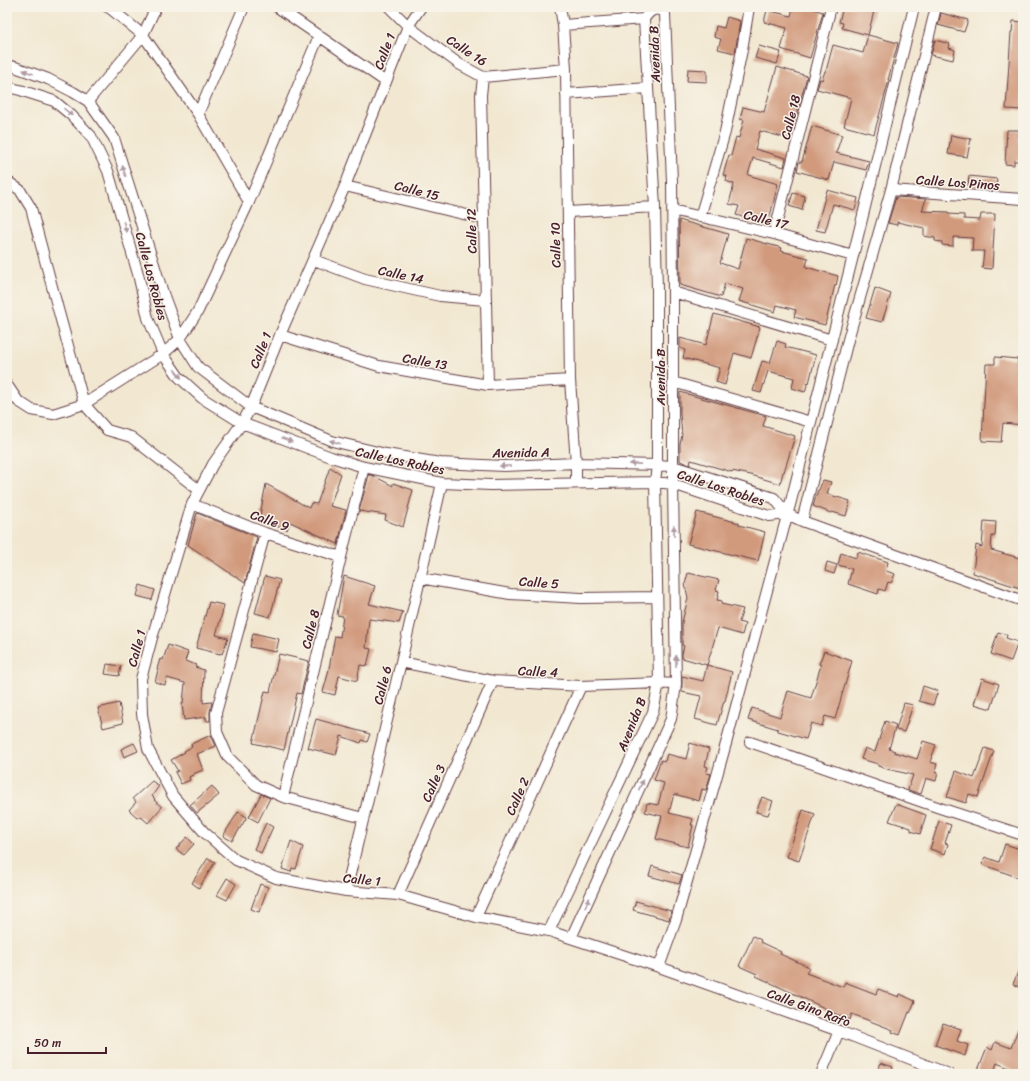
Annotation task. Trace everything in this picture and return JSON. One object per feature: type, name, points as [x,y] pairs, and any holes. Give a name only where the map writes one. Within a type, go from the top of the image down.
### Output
[{"type":"street","points":[[107,7],[143,35],[198,114],[249,202]]},
{"type":"street","points":[[7,66],[15,67],[48,79],[88,101],[143,35],[156,7]]},
{"type":"street","points":[[198,114],[244,7]]},
{"type":"street","points":[[277,7],[386,82]]},
{"type":"street","name":"Calle 16","points":[[389,7],[408,26],[459,64],[484,77],[566,69]]},
{"type":"street","name":"Calle 1","points":[[421,7],[408,26],[345,186],[251,407],[242,423],[213,464],[192,504],[141,680],[142,714],[148,749],[173,796],[204,832],[236,860],[276,878],[346,891],[398,895],[476,917],[549,931],[659,967]]},
{"type":"street","name":"Calle 10","points":[[560,7],[563,25],[566,69],[570,380],[576,482]]},
{"type":"street","points":[[700,217],[725,132],[742,50],[749,7]]},
{"type":"street","name":"Calle 18","points":[[774,234],[831,7]]},
{"type":"street","points":[[659,967],[676,920],[725,748],[854,256],[914,7]]},
{"type":"street","points":[[802,521],[849,336],[891,190],[936,7]]},
{"type":"street","name":"Avenida B","points":[[549,931],[653,712],[659,684],[655,482],[657,465],[657,298],[655,207],[644,19],[651,10],[657,9],[663,11],[665,14],[672,181],[673,484],[676,684],[671,719],[571,938]]},
{"type":"street","points":[[563,25],[644,19]]},
{"type":"street","points":[[7,385],[18,401],[32,410],[53,414],[84,404],[163,354],[180,339],[198,311],[249,202],[319,36]]},
{"type":"street","name":"Calle 12","points":[[484,77],[481,95],[488,385]]},
{"type":"street","points":[[54,101],[63,86]]},
{"type":"street","name":"Calle Los Robles","points":[[7,87],[54,101],[71,115],[91,136],[108,171],[136,266],[148,318],[163,354],[179,377],[202,398],[242,423],[331,457],[364,467],[442,484],[576,482],[655,482],[673,484],[769,516],[787,514],[802,521],[1023,601]]},
{"type":"street","points":[[566,94],[648,88]]},
{"type":"street","name":"Avenida A","points":[[88,101],[114,138],[164,296],[180,339],[198,367],[251,407],[332,441],[386,454],[440,462],[504,466],[576,463],[673,466],[774,498],[787,514]]},
{"type":"street","points":[[7,181],[20,190],[31,208],[84,404],[107,430],[131,437],[199,490]]},
{"type":"street","points":[[653,181],[672,181]]},
{"type":"street","name":"Calle 15","points":[[345,186],[484,219]]},
{"type":"street","name":"Calle Los Pinos","points":[[891,190],[1023,199]]},
{"type":"street","points":[[568,212],[655,207]]},
{"type":"street","name":"Calle 17","points":[[672,210],[774,234],[854,256]]},
{"type":"street","name":"Calle 14","points":[[314,260],[365,279],[440,296],[485,300]]},
{"type":"street","points":[[673,292],[832,340]]},
{"type":"street","name":"Calle 13","points":[[280,336],[380,366],[488,385],[570,380]]},
{"type":"street","points":[[673,382],[811,422]]},
{"type":"street","name":"Calle 8","points":[[283,797],[364,467]]},
{"type":"street","name":"Calle 6","points":[[346,891],[442,484]]},
{"type":"street","name":"Calle 9","points":[[192,504],[265,533],[341,557]]},
{"type":"street","points":[[265,533],[216,713],[217,732],[228,757],[256,785],[283,797],[363,818]]},
{"type":"street","name":"Calle 5","points":[[420,578],[510,594],[581,598],[657,597]]},
{"type":"street","name":"Calle 4","points":[[401,662],[493,681],[581,686],[676,684]]},
{"type":"street","name":"Calle 3","points":[[398,895],[493,681]]},
{"type":"street","name":"Calle 2","points":[[476,917],[581,686]]},
{"type":"street","points":[[750,742],[940,808],[1023,835]]},
{"type":"street","name":"Calle Gino Rafo","points":[[659,967],[839,1031],[949,1074]]},
{"type":"street","points":[[821,1074],[839,1031]]},
{"type":"building","points":[[793,7],[806,7],[823,12],[810,58],[781,49],[787,28],[764,22],[767,10],[791,16]]},
{"type":"building","points":[[843,7],[875,7],[868,35],[842,28],[843,23],[839,22]]},
{"type":"building","points":[[941,13],[968,20],[964,32],[938,25]]},
{"type":"building","points":[[727,17],[740,21],[735,53],[718,49],[721,39],[714,37],[716,26],[724,28]]},
{"type":"building","points":[[1013,21],[1023,22],[1023,110],[1006,109]]},
{"type":"building","points":[[868,35],[898,43],[874,134],[844,126],[851,98],[817,89],[820,79],[822,80],[826,71],[833,45],[863,53]]},
{"type":"building","points":[[935,40],[950,44],[949,48],[955,50],[953,60],[931,55]]},
{"type":"building","points":[[759,46],[781,52],[777,64],[755,58]]},
{"type":"building","points":[[777,67],[807,76],[790,139],[760,131],[755,149],[786,158],[784,167],[753,158],[748,175],[778,184],[768,224],[736,215],[739,206],[729,204],[734,184],[726,181],[727,176],[723,175],[729,155],[731,156],[736,137],[739,138],[744,120],[740,119],[743,107],[764,112]]},
{"type":"building","points":[[688,69],[707,70],[707,82],[687,81]]},
{"type":"building","points":[[812,126],[842,135],[836,153],[869,161],[866,170],[834,162],[829,180],[797,171],[799,162],[802,162]]},
{"type":"building","points":[[1007,130],[1019,130],[1019,144],[1023,144],[1023,161],[1014,161],[1014,165],[1005,164]]},
{"type":"building","points":[[951,135],[971,139],[967,157],[948,154]]},
{"type":"building","points":[[969,176],[997,179],[996,187],[968,185]]},
{"type":"building","points":[[827,190],[858,198],[855,210],[833,204],[825,232],[816,230]]},
{"type":"building","points":[[793,193],[805,196],[802,210],[789,206]]},
{"type":"building","points":[[896,197],[926,199],[922,211],[948,212],[948,214],[964,215],[964,219],[980,220],[981,214],[995,214],[992,269],[982,268],[984,251],[972,251],[973,238],[953,237],[953,246],[942,245],[942,242],[935,241],[935,238],[924,236],[924,228],[897,222],[897,225],[888,223]]},
{"type":"building","points":[[679,220],[728,234],[720,263],[738,269],[746,238],[782,248],[781,251],[808,258],[806,267],[838,276],[825,325],[794,317],[796,310],[777,305],[775,312],[739,301],[743,289],[725,283],[721,297],[680,285]]},
{"type":"building","points":[[875,288],[891,294],[882,322],[866,318]]},
{"type":"building","points":[[714,314],[760,327],[751,358],[734,353],[725,385],[716,382],[720,368],[683,358],[685,350],[680,348],[680,338],[706,345]]},
{"type":"building","points":[[777,341],[786,344],[785,347],[816,355],[809,383],[808,382],[805,392],[792,388],[794,378],[768,371],[761,393],[753,391],[762,361],[770,363]]},
{"type":"building","points":[[995,357],[1018,359],[1018,365],[1023,366],[1023,425],[1003,423],[1001,442],[982,441],[986,364],[995,364]]},
{"type":"building","points":[[680,392],[766,416],[763,426],[795,436],[780,484],[691,460],[690,465],[680,461],[680,444],[682,435]]},
{"type":"building","points":[[330,467],[341,474],[330,506],[346,510],[338,544],[290,522],[287,530],[259,520],[266,484],[309,508],[311,503],[317,504]]},
{"type":"building","points":[[369,475],[372,475],[393,486],[393,483],[413,490],[403,527],[385,520],[386,515],[359,511]]},
{"type":"building","points":[[823,480],[831,482],[827,494],[850,501],[846,516],[831,513],[813,506]]},
{"type":"building","points":[[697,512],[739,523],[739,525],[765,532],[758,561],[688,544]]},
{"type":"building","points":[[197,513],[257,537],[245,583],[188,545]]},
{"type":"building","points":[[984,521],[996,522],[995,536],[992,536],[991,550],[1023,559],[1023,589],[973,573],[976,545],[982,547]]},
{"type":"building","points":[[858,552],[888,562],[886,571],[895,574],[891,583],[888,582],[885,591],[879,589],[878,594],[848,584],[852,569],[838,565],[841,553],[856,558]]},
{"type":"building","points":[[827,562],[837,565],[834,574],[825,571]]},
{"type":"building","points":[[688,573],[719,580],[716,590],[719,591],[717,600],[722,601],[721,604],[743,609],[739,622],[745,624],[742,635],[718,628],[707,665],[682,658],[684,646],[682,645],[682,622],[688,598],[685,584]]},
{"type":"building","points":[[265,576],[280,580],[270,617],[255,613]]},
{"type":"building","points":[[344,576],[375,586],[369,604],[403,612],[399,623],[369,619],[366,648],[371,649],[367,666],[360,665],[357,681],[339,676],[335,695],[323,692],[335,636],[340,637],[343,616],[337,615]]},
{"type":"building","points":[[140,585],[155,590],[152,600],[137,596]]},
{"type":"building","points":[[209,602],[224,605],[216,635],[228,638],[222,654],[196,648]]},
{"type":"building","points":[[998,632],[1007,635],[1006,638],[1018,642],[1011,661],[991,654]]},
{"type":"building","points":[[253,633],[279,639],[276,652],[250,647]]},
{"type":"building","points":[[168,645],[188,652],[185,661],[204,670],[203,703],[212,702],[210,721],[207,721],[206,717],[184,720],[182,704],[185,683],[167,678],[165,685],[155,682],[160,659],[163,660]]},
{"type":"building","points":[[824,651],[852,661],[835,719],[825,716],[822,726],[811,723],[806,739],[748,720],[752,708],[780,717],[788,691],[811,698],[821,665],[819,664]]},
{"type":"building","points":[[279,654],[309,661],[301,694],[297,693],[284,750],[253,743],[265,691],[270,692]]},
{"type":"building","points":[[107,664],[121,666],[119,676],[105,674]]},
{"type":"building","points":[[707,665],[732,672],[717,725],[695,719],[701,696],[682,692],[682,676],[703,681]]},
{"type":"building","points":[[982,678],[999,684],[991,709],[974,704]]},
{"type":"building","points":[[923,686],[938,691],[933,705],[919,701]]},
{"type":"building","points":[[119,703],[123,723],[103,728],[98,708]]},
{"type":"building","points":[[904,703],[913,705],[904,732],[896,730]]},
{"type":"building","points":[[316,719],[370,734],[367,742],[362,740],[361,743],[341,736],[336,755],[308,748]]},
{"type":"building","points":[[885,721],[896,725],[889,749],[895,751],[894,752],[917,759],[923,741],[936,745],[930,762],[937,764],[935,771],[938,772],[936,781],[926,778],[921,794],[908,790],[913,775],[887,769],[878,766],[878,764],[861,759],[865,748],[875,752]]},
{"type":"building","points":[[211,735],[216,746],[197,754],[203,770],[193,774],[189,777],[190,780],[181,784],[175,772],[178,771],[171,760],[192,747],[191,744]]},
{"type":"building","points":[[134,743],[138,751],[124,757],[121,749]]},
{"type":"building","points":[[690,743],[709,749],[705,766],[708,767],[706,773],[711,774],[706,790],[702,789],[699,801],[674,794],[669,813],[693,819],[688,847],[656,839],[662,816],[645,812],[647,803],[658,805],[664,783],[654,780],[661,760],[665,761],[667,754],[686,759]]},
{"type":"building","points":[[985,748],[994,751],[978,797],[969,794],[966,803],[947,797],[956,771],[974,778]]},
{"type":"building","points":[[152,781],[159,786],[152,796],[155,799],[154,800],[162,807],[148,823],[140,816],[138,818],[129,810],[136,802],[133,798]]},
{"type":"building","points":[[212,786],[219,795],[197,813],[190,805]]},
{"type":"building","points":[[261,794],[270,798],[258,822],[249,817]]},
{"type":"building","points":[[762,797],[773,801],[768,815],[756,812]]},
{"type":"building","points":[[896,804],[926,815],[920,834],[911,831],[911,828],[889,821]]},
{"type":"building","points":[[803,810],[815,814],[799,861],[787,857]]},
{"type":"building","points":[[238,812],[247,817],[232,841],[223,836]]},
{"type":"building","points":[[939,821],[951,825],[945,843],[948,844],[945,854],[930,849]]},
{"type":"building","points":[[266,823],[273,827],[261,853],[254,849]]},
{"type":"building","points":[[187,837],[194,844],[184,855],[176,849]]},
{"type":"building","points":[[291,841],[303,847],[296,869],[292,868],[291,872],[282,869]]},
{"type":"building","points":[[1005,844],[1023,850],[1023,868],[1019,878],[982,864],[985,857],[999,862]]},
{"type":"building","points":[[208,858],[215,862],[199,888],[192,883]]},
{"type":"building","points":[[652,866],[682,875],[679,884],[649,876]]},
{"type":"building","points":[[227,878],[236,884],[227,900],[217,895]]},
{"type":"building","points":[[260,884],[268,887],[259,912],[251,909]]},
{"type":"building","points":[[636,901],[671,911],[669,920],[633,910]]},
{"type":"building","points":[[753,936],[761,940],[760,942],[781,952],[780,954],[809,967],[806,973],[843,987],[845,982],[876,994],[878,989],[899,997],[900,994],[915,1001],[900,1035],[892,1032],[893,1030],[852,1014],[850,1020],[833,1013],[756,976],[757,974],[739,966]]},
{"type":"building","points":[[1023,960],[1023,989],[1013,984]]},
{"type":"building","points":[[1022,1018],[1023,1074],[997,1063],[993,1074],[978,1070],[987,1047],[992,1050],[995,1042],[1011,1048]]},
{"type":"building","points":[[943,1023],[961,1029],[957,1041],[968,1045],[965,1056],[935,1045]]},
{"type":"building","points":[[881,1063],[893,1067],[891,1074],[876,1074]]}]
